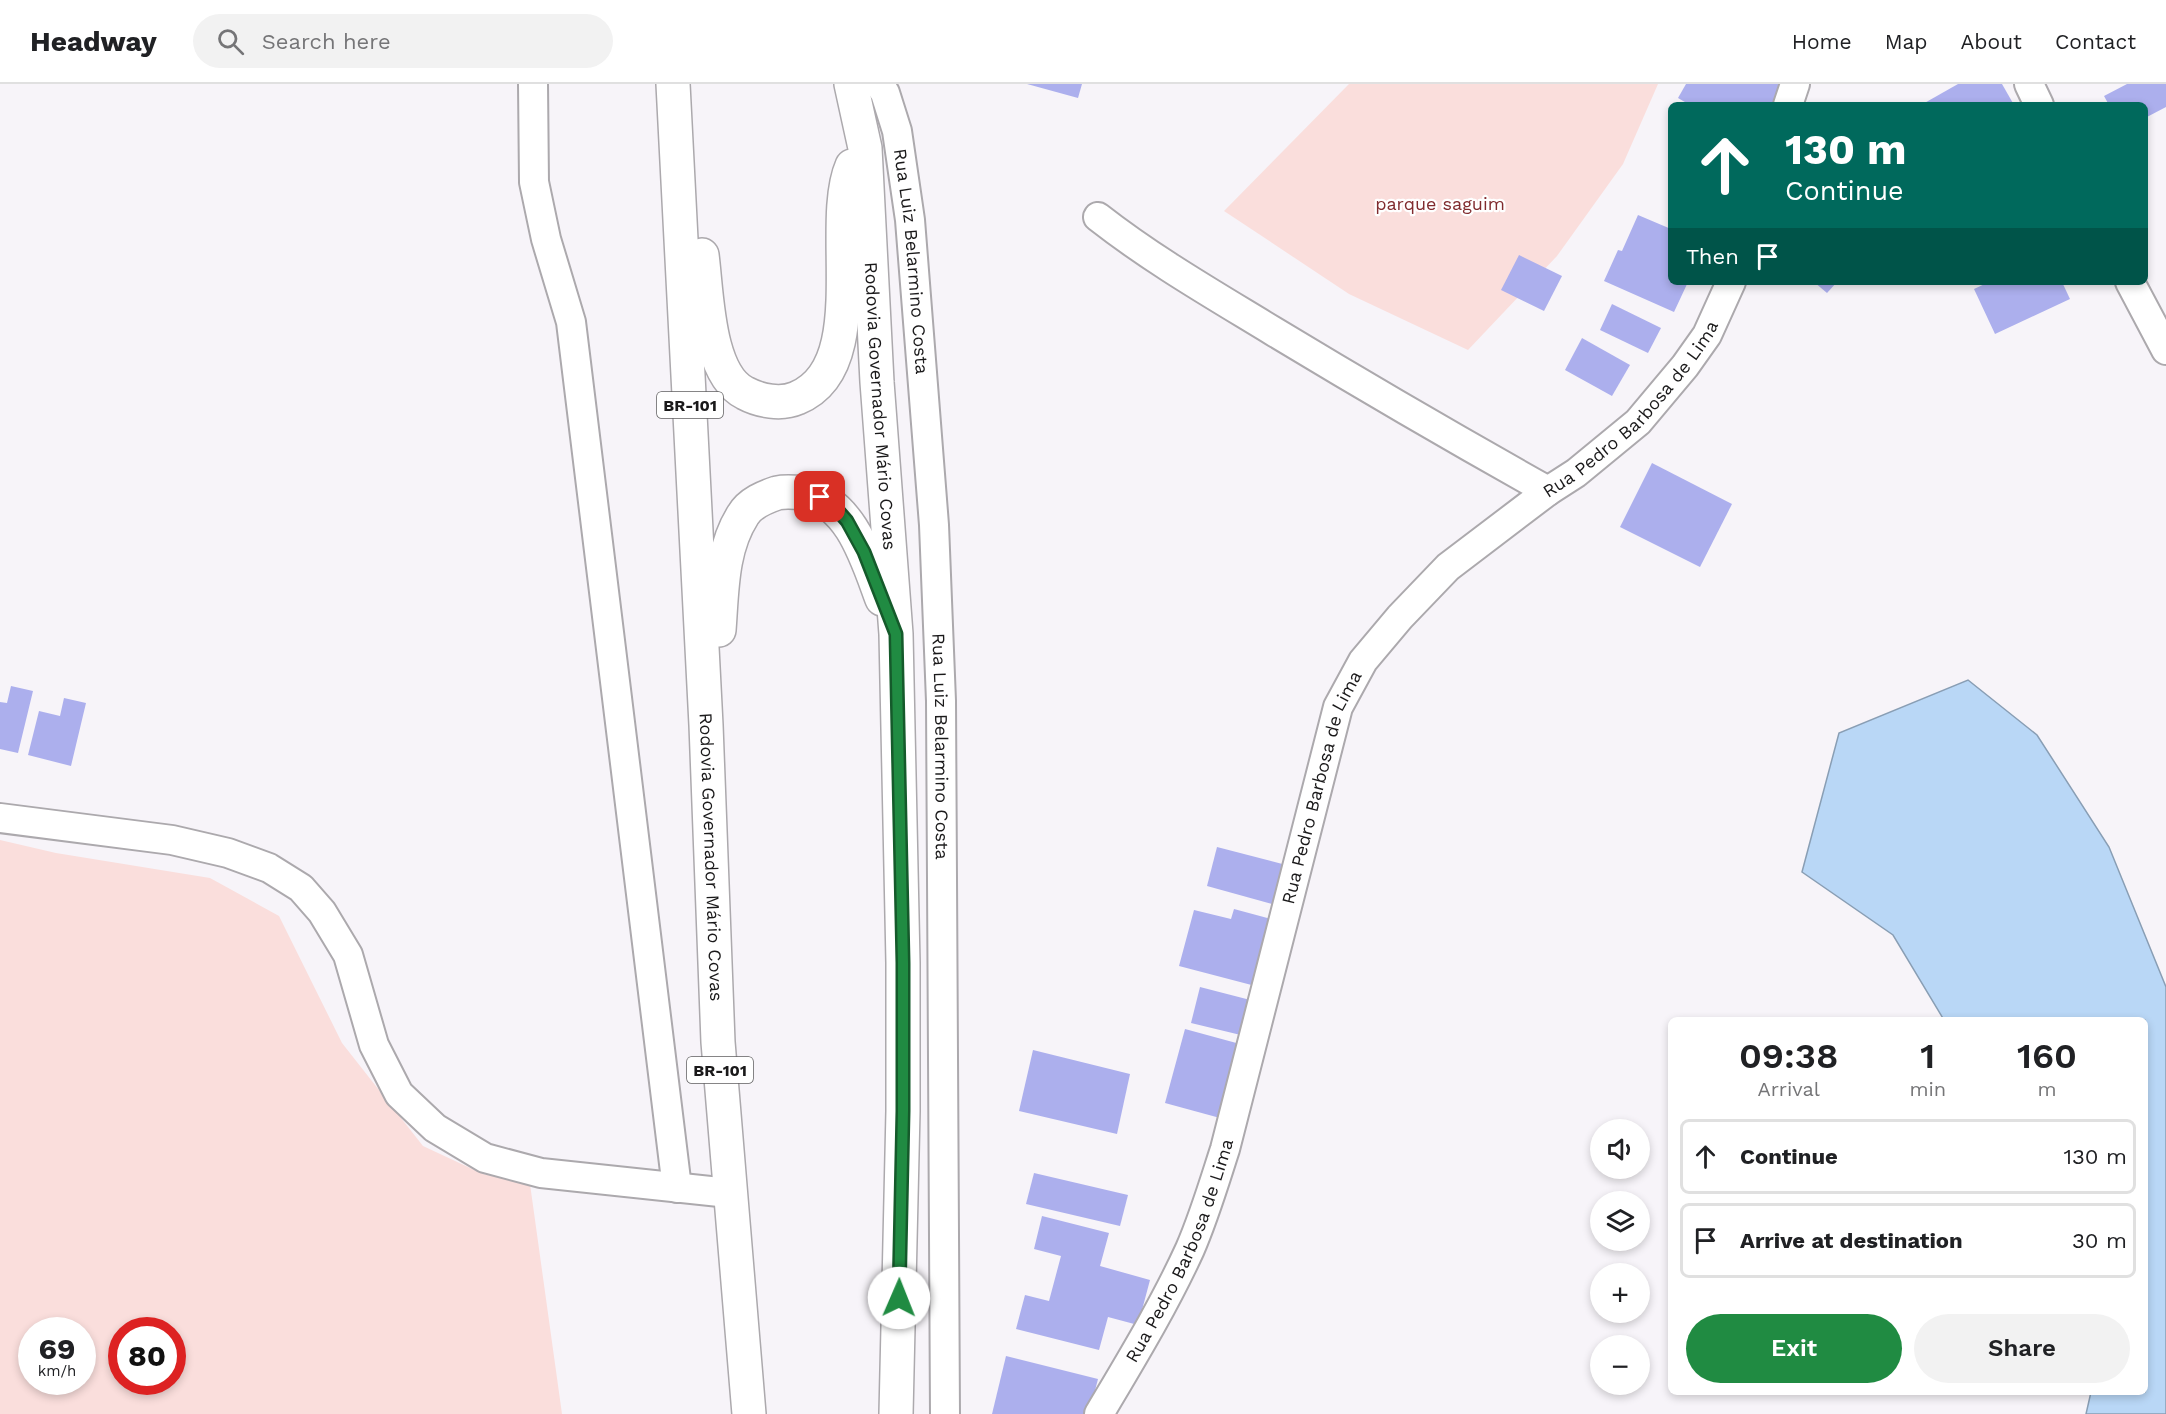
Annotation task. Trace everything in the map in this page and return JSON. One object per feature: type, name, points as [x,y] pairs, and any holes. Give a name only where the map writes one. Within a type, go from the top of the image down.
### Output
[{"type":"highway","name":"Rodovia Governador Mário Covas","points":[[673,84],[706,725],[718,1042],[749,1414]]},
{"type":"highway","name":"Rodovia Governador Mário Covas","points":[[851,84],[865,148],[878,394],[896,634],[903,963],[903,1111],[896,1414]]},
{"type":"highway","points":[[676,133],[701,239],[713,336],[719,362],[729,381],[742,393],[764,401],[792,400],[812,392],[824,377],[835,352],[842,319],[845,279],[845,200],[851,168],[865,148]]},
{"type":"highway","points":[[706,725],[715,679],[726,556],[733,533],[744,512],[763,498],[784,491],[802,493],[820,497],[834,506],[847,521],[864,552],[896,634]]},
{"type":"street","points":[[533,84],[534,182],[546,239],[571,322],[677,1188]]},
{"type":"street","name":"Rua Luiz Belarmino Costa","points":[[879,84],[885,93],[897,130],[910,220],[934,525],[941,712],[945,1414]]},
{"type":"street","points":[[1789,102],[1795,84]]},
{"type":"street","points":[[2029,84],[2038,102]]},
{"type":"street","points":[[1098,217],[1152,256],[1420,420],[1548,490]]},
{"type":"street","name":"Rua Pedro Barbosa de Lima","points":[[1099,1414],[1144,1339],[1190,1249],[1208,1204],[1225,1149],[1338,707],[1363,661],[1400,617],[1448,567],[1548,490],[1576,472],[1638,422],[1686,366],[1707,335],[1730,285]]},
{"type":"street","points":[[2132,285],[2166,350]]},
{"type":"street","points":[[0,818],[172,840],[228,852],[268,868],[301,888],[322,912],[348,956],[374,1045],[399,1094],[435,1128],[485,1158],[541,1173],[729,1193]]},
{"type":"green space","name":"parque saguim","points":[[1349,84],[1658,84],[1623,164],[1557,256],[1468,350],[1349,294],[1224,211]]},
{"type":"green space","points":[[0,840],[56,853],[210,878],[279,916],[342,1043],[423,1146],[483,1174],[530,1184],[562,1414],[0,1414]]},
{"type":"water","points":[[1968,680],[2037,735],[2109,847],[2166,987],[2166,1414],[2086,1414],[2090,1395],[2148,1395],[2148,1017],[1942,1017],[1893,935],[1802,872],[1839,733]]},
{"type":"building","points":[[1027,84],[1082,84],[1078,98]]},
{"type":"building","points":[[1686,84],[1788,84],[1777,102],[1685,102],[1678,98]]},
{"type":"building","points":[[1958,84],[2002,84],[2012,102],[1926,102]]},
{"type":"building","points":[[2127,84],[2166,84],[2166,107],[2148,116],[2148,102],[2107,102],[2104,96]]},
{"type":"building","points":[[1638,215],[1668,228],[1668,285],[1687,285],[1674,312],[1604,281],[1618,250],[1622,251]]},
{"type":"building","points":[[1519,255],[1562,276],[1544,311],[1501,290]]},
{"type":"building","points":[[1818,285],[1834,285],[1827,293]]},
{"type":"building","points":[[1983,285],[2063,285],[2070,299],[1995,334],[1974,289]]},
{"type":"building","points":[[1612,304],[1661,328],[1648,353],[1600,330]]},
{"type":"building","points":[[1582,338],[1630,365],[1612,396],[1565,370]]},
{"type":"building","points":[[1652,463],[1732,504],[1700,567],[1620,527]]},
{"type":"building","points":[[11,686],[33,691],[18,753],[0,749],[0,702],[7,703]]},
{"type":"building","points":[[64,698],[86,703],[71,766],[28,755],[39,711],[60,716]]},
{"type":"building","points":[[1217,847],[1290,866],[1279,906],[1207,886]]},
{"type":"building","points":[[1234,909],[1279,921],[1263,988],[1179,966],[1194,910],[1231,919]]},
{"type":"building","points":[[1200,987],[1258,1002],[1249,1037],[1191,1023]]},
{"type":"building","points":[[1185,1029],[1240,1044],[1220,1118],[1165,1103]]},
{"type":"building","points":[[1033,1050],[1130,1074],[1117,1134],[1019,1111]]},
{"type":"building","points":[[1034,1173],[1128,1195],[1120,1226],[1026,1204]]},
{"type":"building","points":[[1042,1216],[1109,1233],[1100,1266],[1150,1280],[1138,1325],[1108,1317],[1099,1350],[1016,1329],[1025,1295],[1049,1301],[1061,1256],[1034,1249]]},
{"type":"building","points":[[1006,1356],[1098,1379],[1089,1414],[992,1414]]},
{"type":"route","points":[[820,497],[834,506],[847,521],[864,552],[896,634],[903,963],[899,1298]]}]
